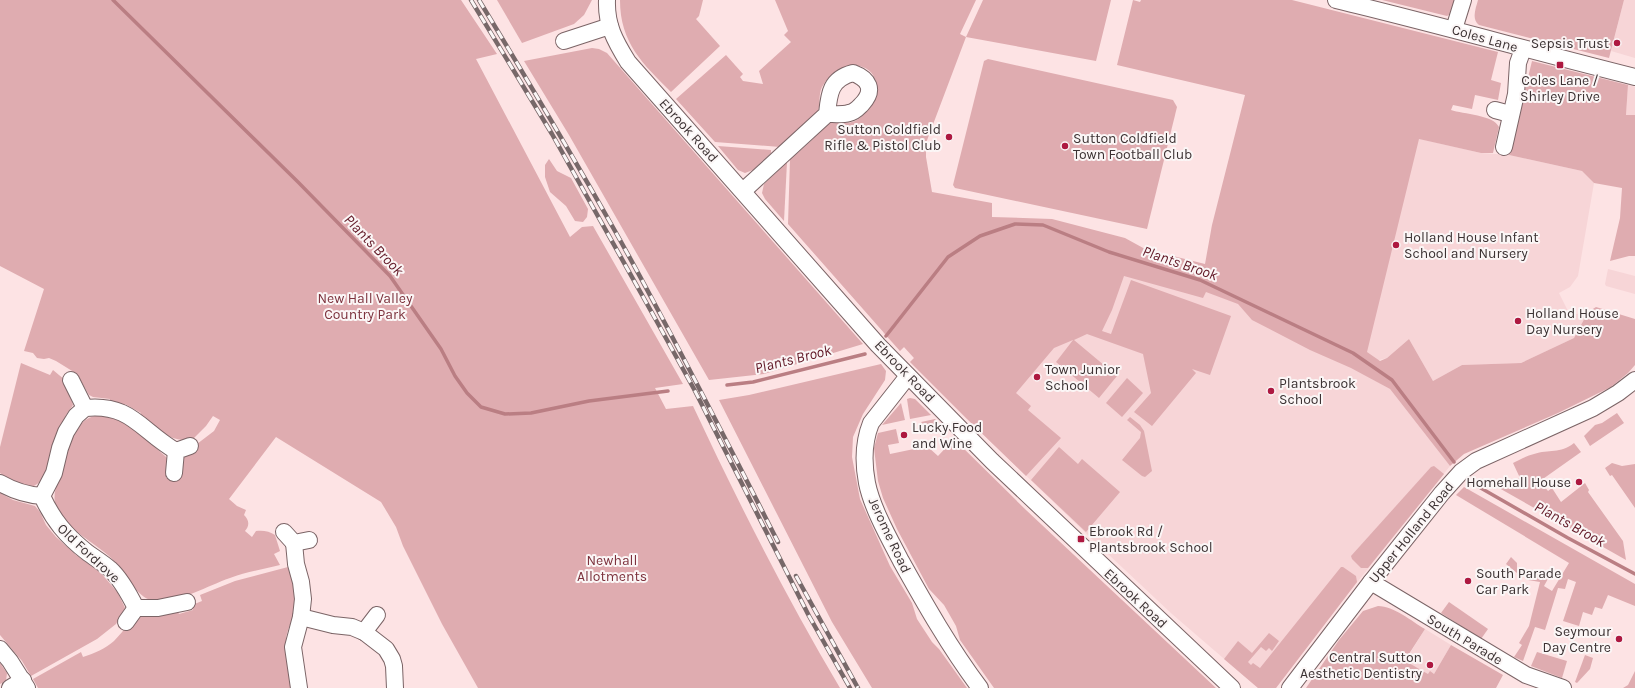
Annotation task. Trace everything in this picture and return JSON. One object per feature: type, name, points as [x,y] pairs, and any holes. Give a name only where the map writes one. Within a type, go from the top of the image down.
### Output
[{"type":"street","name":"Ebrook Road","points":[[608,0],[610,26],[615,42],[628,62],[796,253],[908,376],[992,461],[1232,688]]},
{"type":"street","name":"Coles Lane","points":[[1336,0],[1454,29],[1523,49],[1635,77]]},
{"type":"street","points":[[1454,29],[1463,0]]},
{"type":"street","points":[[564,41],[610,26]]},
{"type":"street","points":[[1504,147],[1510,114],[1516,94],[1518,63],[1523,49]]},
{"type":"street","points":[[1494,110],[1510,114]]},
{"type":"street","points":[[743,192],[827,114]]},
{"type":"street","name":"Jerome Road","points":[[908,376],[871,423],[865,438],[864,453],[867,484],[886,533],[922,599],[970,675],[980,688]]},
{"type":"street","points":[[71,380],[85,408]]},
{"type":"street","name":"Upper Holland Road","points":[[1290,688],[1371,582],[1442,493],[1468,466],[1593,408],[1633,382]]},
{"type":"street","points":[[0,483],[13,490],[28,495],[42,496],[54,473],[60,448],[66,432],[76,416],[85,408],[108,407],[118,410],[128,415],[144,427],[158,440],[183,449],[174,473]]},
{"type":"street","name":"Old Fordrove","points":[[42,496],[52,517],[61,528],[74,541],[110,569],[120,580],[136,608]]},
{"type":"street","points":[[296,538],[296,564],[301,582],[303,600],[301,617],[293,647],[299,688]]},
{"type":"street","name":"South Parade","points":[[1371,582],[1526,675],[1563,688]]},
{"type":"street","points":[[126,622],[136,608],[158,608],[187,602]]},
{"type":"street","points":[[364,632],[377,614]]},
{"type":"street","points":[[301,617],[333,625],[352,627],[364,632],[386,649],[392,659],[394,666],[395,688]]},
{"type":"street","points":[[0,649],[10,661],[20,685]]},
{"type":"shaded area","points":[[1624,0],[1635,0],[1635,58],[1611,51]]},
{"type":"shaded area","points":[[1628,85],[1635,87],[1635,115],[1626,115]]},
{"type":"shaded area","points":[[1420,139],[1481,153],[1509,155],[1582,171],[1594,183],[1578,276],[1570,287],[1559,293],[1570,315],[1588,312],[1574,338],[1521,363],[1462,365],[1433,381],[1409,339],[1387,358],[1351,367],[1390,389],[1450,466],[1355,585],[1276,688],[1258,688],[1172,614],[1093,540],[910,362],[914,358],[904,347],[900,351],[883,333],[955,237],[1206,292],[1212,225]]},
{"type":"shaded area","points":[[1608,269],[1635,276],[1635,294],[1606,286],[1605,284]]},
{"type":"shaded area","points":[[1425,629],[1451,645],[1434,674],[1428,674],[1409,663],[1407,658]]},
{"type":"green space","points":[[0,0],[461,0],[497,54],[476,59],[570,237],[582,227],[593,226],[683,384],[655,388],[666,409],[693,406],[763,549],[840,688],[478,688],[442,624],[403,546],[396,527],[381,502],[276,437],[229,499],[237,506],[246,510],[244,515],[248,521],[248,525],[245,531],[252,537],[256,531],[268,532],[275,535],[280,551],[274,554],[280,565],[236,576],[183,597],[152,600],[142,595],[119,566],[108,555],[67,523],[56,506],[55,491],[64,465],[70,439],[82,422],[94,416],[106,416],[118,420],[131,427],[167,458],[166,478],[178,479],[184,454],[187,456],[197,451],[195,448],[197,444],[214,431],[220,420],[213,416],[206,426],[192,440],[171,437],[162,432],[146,418],[144,420],[139,416],[141,413],[125,404],[123,407],[110,402],[110,399],[93,397],[89,395],[77,374],[56,361],[49,358],[37,358],[33,353],[24,351],[44,289],[0,266]]},
{"type":"green space","points":[[497,0],[592,0],[584,15],[574,24],[522,43]]},
{"type":"green space","points":[[620,0],[703,0],[699,16],[696,19],[720,46],[671,92],[651,72],[635,52],[624,29]]},
{"type":"green space","points":[[775,0],[976,0],[960,34],[966,37],[926,143],[926,157],[932,192],[992,203],[992,217],[1052,219],[1125,238],[1145,249],[1205,264],[1212,225],[1245,95],[1117,65],[1133,0],[1140,2],[1141,0],[1292,0],[1498,52],[1491,80],[1501,83],[1498,100],[1475,95],[1472,109],[1453,105],[1451,110],[1485,117],[1496,123],[1499,127],[1493,153],[1481,153],[1419,139],[1367,352],[1380,361],[1387,358],[1409,339],[1433,381],[1462,365],[1521,363],[1574,338],[1588,312],[1596,307],[1635,319],[1635,365],[1611,387],[1558,413],[1464,454],[1450,466],[1390,389],[1351,368],[1310,350],[1252,320],[1238,304],[1206,292],[1203,298],[1124,276],[1112,310],[1102,331],[1111,334],[1131,280],[1231,316],[1210,375],[1192,369],[1196,373],[1152,426],[1134,412],[1151,393],[1143,354],[1087,334],[1074,340],[1117,376],[1099,398],[1056,362],[1073,340],[1054,348],[1016,393],[1031,406],[1028,410],[1061,438],[1026,476],[910,362],[914,358],[904,347],[900,351],[788,224],[790,159],[813,139],[826,125],[837,122],[853,122],[858,120],[873,101],[877,87],[874,76],[867,69],[856,66],[845,67],[833,74],[822,87],[818,111],[780,147],[715,142],[676,99],[726,55],[743,74],[740,77],[743,81],[763,84],[759,71],[791,42],[784,35],[788,31]]},
{"type":"green space","points":[[983,0],[1111,0],[1096,61],[966,37]]},
{"type":"green space","points":[[1382,0],[1455,0],[1451,14],[1447,16]]},
{"type":"green space","points":[[1478,0],[1624,0],[1609,58],[1479,25],[1475,20],[1475,10]]},
{"type":"green space","points":[[592,48],[599,49],[607,53],[863,344],[764,374],[709,380],[569,135],[524,61]]},
{"type":"green space","name":"Sutton Coldfield Town Football Club","points":[[988,59],[1173,100],[1177,107],[1147,229],[955,188],[953,185],[984,61]]},
{"type":"green space","points":[[1532,61],[1628,85],[1626,115],[1635,115],[1635,256],[1610,261],[1620,218],[1622,188],[1594,183],[1582,171],[1509,155]]},
{"type":"green space","points":[[718,146],[771,150],[771,153],[753,170],[745,173],[738,170]]},
{"type":"green space","points":[[549,159],[557,171],[571,178],[588,209],[587,217],[583,222],[575,221],[566,206],[550,192],[545,177],[545,165]]},
{"type":"green space","points":[[787,162],[784,221],[765,199],[762,193],[764,184]]},
{"type":"green space","points":[[21,363],[50,375],[53,370],[65,380],[73,405],[66,415],[54,456],[44,477],[38,484],[30,487],[22,486],[0,473],[0,447]]},
{"type":"green space","points":[[881,364],[886,371],[885,380],[863,414],[853,437],[852,457],[860,499],[890,566],[912,603],[917,619],[932,642],[939,649],[967,688],[872,688],[832,622],[719,400],[749,395]]},
{"type":"green space","points":[[1127,378],[1143,393],[1122,417],[1106,403]]},
{"type":"green space","points":[[907,399],[915,399],[931,415],[910,419]]},
{"type":"green space","points":[[901,403],[905,420],[882,425]]},
{"type":"green space","points":[[1617,413],[1624,423],[1590,446],[1584,436],[1595,425],[1602,423]]},
{"type":"green space","points":[[1130,417],[1140,425],[1144,431],[1152,471],[1145,477],[1122,460],[1140,438],[1141,432],[1127,420]]},
{"type":"green space","points":[[935,419],[941,426],[932,434],[921,422]]},
{"type":"green space","points":[[896,429],[899,443],[888,445],[890,454],[914,449],[912,441],[917,440],[919,448],[928,447],[938,456],[954,439],[1026,510],[1216,688],[994,688],[960,640],[956,626],[944,605],[929,589],[897,529],[883,498],[878,481],[874,448],[878,433]]},
{"type":"green space","points":[[1574,443],[1581,452],[1540,481],[1548,491],[1552,488],[1561,502],[1585,483],[1589,490],[1588,492],[1623,541],[1626,560],[1499,488],[1520,478],[1513,463],[1534,454],[1564,449]]},
{"type":"green space","points":[[1059,447],[1078,464],[1082,459],[1120,492],[1086,532],[1031,480]]},
{"type":"green space","points":[[1612,463],[1622,466],[1635,464],[1635,508],[1612,475],[1610,476],[1605,468]]},
{"type":"green space","points":[[1434,466],[1444,474],[1368,568],[1361,568],[1351,556],[1431,467]]},
{"type":"green space","points":[[1464,487],[1635,584],[1635,606],[1608,595],[1602,609],[1595,607],[1592,615],[1583,612],[1579,626],[1563,621],[1576,582],[1568,579],[1565,589],[1558,588],[1545,630],[1535,627],[1523,661],[1514,657],[1522,645],[1519,643],[1529,626],[1540,582],[1528,580],[1529,573],[1534,571],[1549,577],[1544,586],[1552,591],[1569,563],[1456,495]]},
{"type":"green space","points":[[0,493],[13,500],[35,506],[40,512],[46,525],[56,537],[76,555],[101,573],[118,593],[125,608],[116,624],[97,639],[31,676],[22,661],[0,635]]},
{"type":"green space","points":[[1511,557],[1517,563],[1517,573],[1506,564]]},
{"type":"green space","points":[[288,567],[295,596],[294,613],[286,639],[291,688],[38,688],[33,679],[81,652],[83,657],[103,649],[111,644],[132,621],[140,616],[145,614],[147,617],[160,616],[177,610],[179,614],[193,610],[192,605],[202,601],[200,595],[235,581]]},
{"type":"green space","points":[[1341,567],[1356,576],[1357,582],[1276,688],[1258,688],[1224,659],[1238,641],[1252,653],[1269,633],[1279,641],[1272,651],[1269,648],[1266,651],[1261,647],[1248,662],[1251,665],[1253,663],[1260,668]]},
{"type":"green space","points":[[1449,602],[1488,629],[1481,639],[1441,613]]},
{"type":"green space","points":[[1378,606],[1390,608],[1425,629],[1407,657],[1410,660],[1409,663],[1428,674],[1430,671],[1434,674],[1451,645],[1503,675],[1496,688],[1306,688],[1339,640],[1363,611]]},
{"type":"green space","points":[[1537,652],[1567,661],[1562,678],[1531,666]]},
{"type":"green space","points":[[1585,655],[1593,658],[1590,669],[1577,683],[1575,682]]},
{"type":"green space","points":[[0,663],[7,673],[6,681],[0,684]]},
{"type":"green space","points":[[1635,671],[1635,688],[1623,688],[1628,685]]},
{"type":"waterway","name":"Plants Brook","points":[[113,0],[298,182],[390,276],[441,349],[455,376],[467,393],[481,407],[505,414],[531,413],[589,401],[668,391]]},
{"type":"waterway","name":"Plants Brook","points":[[886,336],[948,257],[980,236],[1015,224],[1043,225],[1109,252],[1200,280],[1353,353],[1392,380],[1454,462]]},
{"type":"waterway","name":"Plants Brook","points":[[727,385],[753,382],[865,354]]},
{"type":"waterway","name":"Plants Brook","points":[[1472,483],[1568,538],[1635,574]]},
{"type":"railway","points":[[471,0],[552,134],[656,320],[694,389],[809,616],[850,688]]},
{"type":"railway","points":[[479,0],[565,144],[636,269],[778,542]]},
{"type":"railway","points":[[796,576],[858,688]]},
{"type":"place","name":"Sepsis Trust","points":[[1617,43]]},
{"type":"place","name":"Coles Lane / Shirley Drive","points":[[1560,65]]},
{"type":"place","name":"Sutton Coldfield Rifle & Pistol Club","points":[[949,137]]},
{"type":"place","name":"Sutton Coldfield Town Football Club","points":[[1065,146]]},
{"type":"place","name":"Holland House Infant School and Nursery","points":[[1396,245]]},
{"type":"place","name":"Holland House Day Nursery","points":[[1518,321]]},
{"type":"place","name":"Town Junior School","points":[[1037,377]]},
{"type":"place","name":"Plantsbrook School","points":[[1271,391]]},
{"type":"place","name":"Lucky Food and Wine","points":[[904,435]]},
{"type":"place","name":"Homehall House","points":[[1579,482]]},
{"type":"place","name":"Ebrook Rd / Plantsbrook School","points":[[1081,539]]},
{"type":"place","name":"South Parade Car Park","points":[[1468,581]]},
{"type":"place","name":"Seymour Day Centre","points":[[1619,639]]},
{"type":"place","name":"Central Sutton Aesthetic Dentistry","points":[[1430,665]]},
{"type":"park label","name":"New Hall Valley Country Park","points":[[365,306]]},
{"type":"park label","name":"Newhall Allotments","points":[[612,568]]}]
